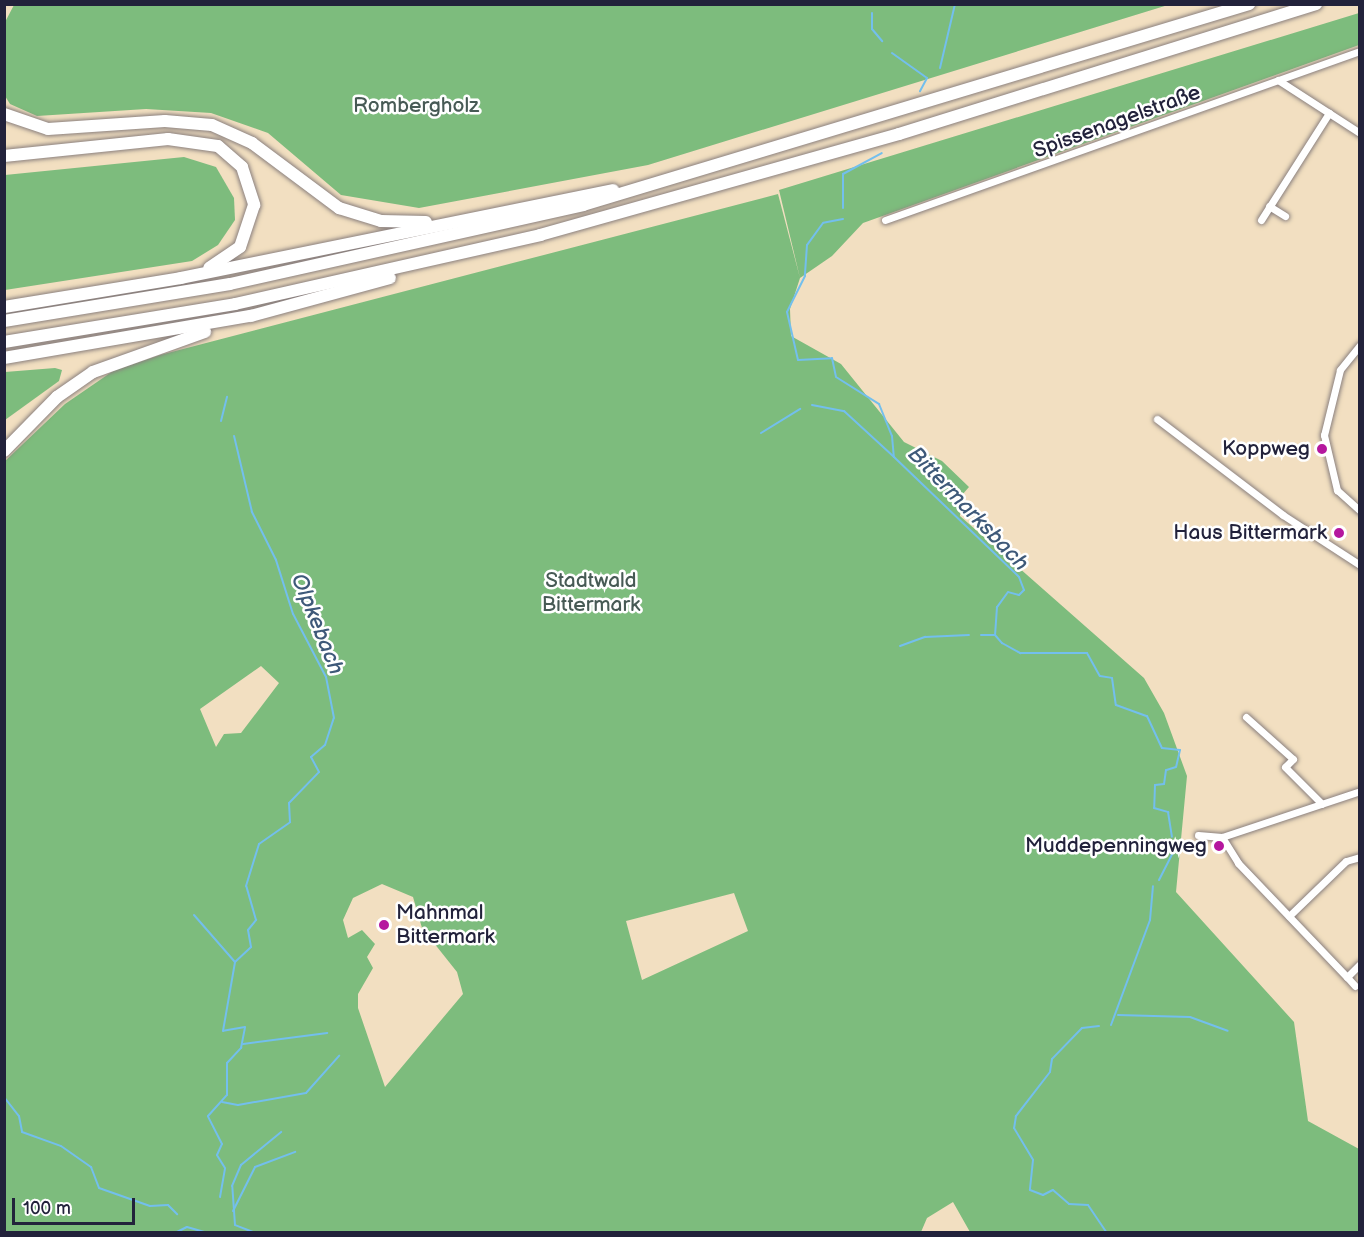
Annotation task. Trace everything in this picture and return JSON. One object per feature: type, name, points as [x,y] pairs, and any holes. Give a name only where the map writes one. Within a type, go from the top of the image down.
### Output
[{"type":"highway","points":[[4,321],[230,284],[535,217],[663,183],[1249,4]]},
{"type":"highway","points":[[4,342],[235,304],[421,265],[540,235],[1082,77],[1316,4]]},
{"type":"highway","points":[[4,114],[48,129],[201,123],[252,143],[320,198],[349,213],[405,222],[465,219]]},
{"type":"highway","points":[[4,156],[177,139],[202,141],[230,154],[254,195],[247,236],[222,262],[181,278]]},
{"type":"highway","points":[[4,307],[181,278],[532,204],[663,183]]},
{"type":"highway","points":[[4,358],[251,316],[367,287],[421,265]]},
{"type":"highway","points":[[4,451],[57,397],[93,372],[251,316]]},
{"type":"street","name":"Spissenagelstraße","points":[[885,220],[1359,51]]},
{"type":"street","points":[[1278,80],[1359,133]]},
{"type":"street","points":[[1261,220],[1329,113]]},
{"type":"street","points":[[1269,206],[1285,216]]},
{"type":"street","points":[[1359,345],[1340,370],[1324,435],[1337,490],[1359,511]]},
{"type":"street","points":[[1157,419],[1282,515],[1359,565]]},
{"type":"street","points":[[1246,717],[1293,759],[1285,767],[1322,804]]},
{"type":"street","points":[[1198,835],[1222,837],[1359,791]]},
{"type":"street","points":[[1222,837],[1238,863],[1355,986]]},
{"type":"street","points":[[1289,916],[1346,861],[1359,857]]},
{"type":"street","points":[[1347,976],[1359,964]]},
{"type":"green space","name":"Rombergholz","points":[[14,4],[1168,5],[648,165],[419,208],[341,195],[268,133],[211,113],[146,109],[37,116],[10,104],[5,96],[4,24]]},
{"type":"green space","points":[[1359,13],[1359,45],[863,223],[832,256],[800,278],[779,190]]},
{"type":"green space","points":[[184,157],[216,167],[234,198],[235,220],[218,245],[192,261],[5,290],[5,175]]},
{"type":"green space","name":"Stadtwald Bittermark","points":[[778,194],[800,278],[790,309],[791,336],[841,364],[904,442],[942,461],[969,487],[962,495],[960,516],[1144,678],[1164,713],[1187,776],[1176,892],[1294,1022],[1308,1121],[1359,1149],[1359,1232],[970,1232],[953,1202],[927,1218],[921,1232],[5,1232],[4,462],[65,404],[113,371],[160,355]],"holes":[[[261,666],[279,683],[241,733],[224,734],[216,747],[200,709]],[[382,884],[413,897],[422,928],[457,972],[463,994],[385,1087],[358,1008],[358,994],[373,968],[367,957],[375,944],[362,930],[348,938],[343,920],[353,898]],[[734,893],[748,931],[642,980],[626,921]]]},
{"type":"green space","points":[[55,368],[62,370],[59,381],[5,420],[5,372]]},
{"type":"waterway","name":"Bittermarksbach","points":[[940,68],[955,4]]},
{"type":"waterway","points":[[872,13],[872,29],[882,41]]},
{"type":"waterway","points":[[892,53],[927,78],[920,91]]},
{"type":"waterway","name":"Bittermarksbach","points":[[843,208],[843,174],[882,153]]},
{"type":"waterway","name":"Bittermarksbach","points":[[843,219],[823,223],[807,245],[805,276],[787,312],[798,360],[832,358],[836,377],[879,404],[892,436],[894,457],[1019,577],[1024,590],[1019,595],[1008,592],[997,607],[995,635],[1002,643],[1020,653],[1087,653],[1100,676],[1112,678],[1116,705],[1147,716],[1162,748],[1180,750],[1176,767],[1166,770],[1164,784],[1155,785],[1154,808],[1168,812],[1172,837]]},
{"type":"waterway","name":"Olpkebach","points":[[221,421],[227,397]]},
{"type":"waterway","points":[[812,405],[844,411],[894,457]]},
{"type":"waterway","points":[[761,433],[800,409]]},
{"type":"waterway","name":"Olpkebach","points":[[220,1197],[225,1168],[217,1155],[222,1144],[208,1116],[227,1095],[227,1063],[241,1048],[245,1027],[223,1031],[235,962],[251,947],[248,930],[256,920],[246,886],[259,844],[290,822],[289,803],[319,772],[311,757],[325,745],[334,718],[326,677],[293,614],[276,560],[252,512],[234,436]]},
{"type":"waterway","points":[[900,646],[925,637],[969,635]]},
{"type":"waterway","points":[[981,635],[995,635]]},
{"type":"waterway","name":"Bittermarksbach","points":[[1159,880],[1175,848]]},
{"type":"waterway","name":"Bittermarksbach","points":[[1111,1025],[1150,920],[1153,886]]},
{"type":"waterway","points":[[194,915],[235,962]]},
{"type":"waterway","points":[[1118,1015],[1190,1017],[1228,1031]]},
{"type":"waterway","name":"Bittermarksbach","points":[[1099,1026],[1082,1028],[1052,1059],[1050,1072],[1016,1116],[1014,1128],[1033,1160],[1030,1190],[1043,1195],[1053,1190],[1069,1204],[1088,1205],[1106,1232]]},
{"type":"waterway","points":[[243,1044],[327,1033]]},
{"type":"waterway","points":[[222,1102],[238,1105],[306,1093],[339,1056]]},
{"type":"waterway","points":[[4,1097],[19,1116],[22,1132],[61,1146],[91,1167],[99,1188],[150,1206],[168,1205],[177,1214]]},
{"type":"waterway","points":[[253,1232],[235,1225],[232,1186],[241,1165],[281,1132]]},
{"type":"waterway","points":[[233,1211],[255,1167],[295,1152]]},
{"type":"waterway","points":[[177,1232],[187,1227],[204,1232]]},
{"type":"waterway","name":"Olpkebach","points":[[297,1232],[305,1232]]},
{"type":"place","name":"Koppweg","points":[[1322,449]]},
{"type":"place","name":"Haus Bittermark","points":[[1339,533]]},
{"type":"place","name":"Muddepenningweg","points":[[1219,846]]},
{"type":"place","name":"Mahnmal Bittermark","points":[[384,925]]}]
